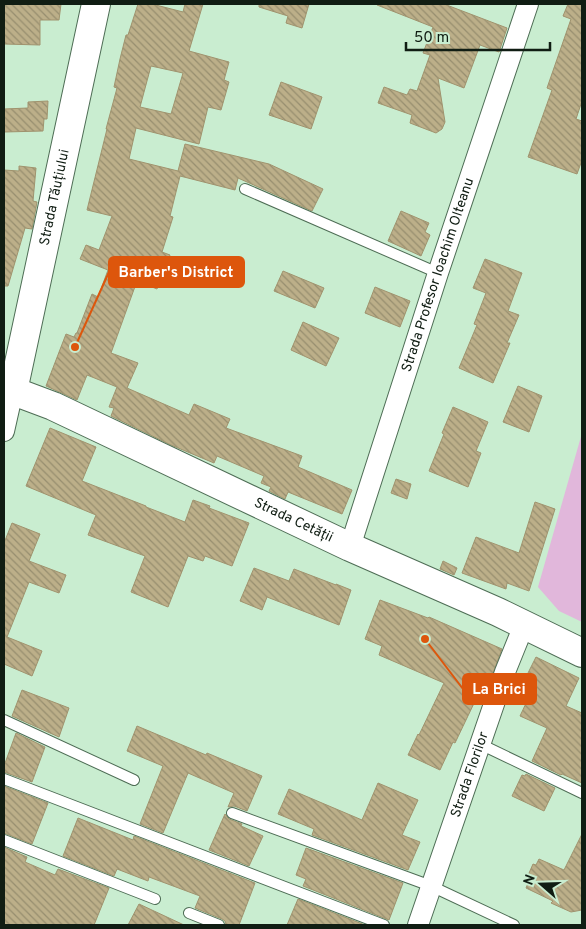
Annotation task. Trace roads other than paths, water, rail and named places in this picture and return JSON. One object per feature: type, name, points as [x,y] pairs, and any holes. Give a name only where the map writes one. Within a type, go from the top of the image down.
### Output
[{"type":"street","name":"Strada Tăuțiului","points":[[9,391],[96,4]]},
{"type":"street","name":"Strada Profesor Ioachim Olteanu","points":[[350,547],[438,273],[528,4]]},
{"type":"street","points":[[4,431],[9,391]]},
{"type":"street","name":"Strada Cetății","points":[[9,391],[52,406],[350,547],[498,612],[582,653]]},
{"type":"street","name":"Strada Florilor","points":[[418,925],[505,672],[524,626]]},
{"type":"lane","points":[[245,189],[438,273]]},
{"type":"lane","points":[[4,720],[134,780]]},
{"type":"lane","points":[[480,744],[582,793]]},
{"type":"lane","points":[[4,779],[384,925]]},
{"type":"lane","points":[[232,813],[431,886],[514,925]]},
{"type":"lane","points":[[4,840],[155,899]]},
{"type":"lane","points":[[189,913],[219,925]]},
{"type":"place","name":"Barber's District","points":[[75,347]]},
{"type":"place","name":"La Brici","points":[[425,639]]}]
